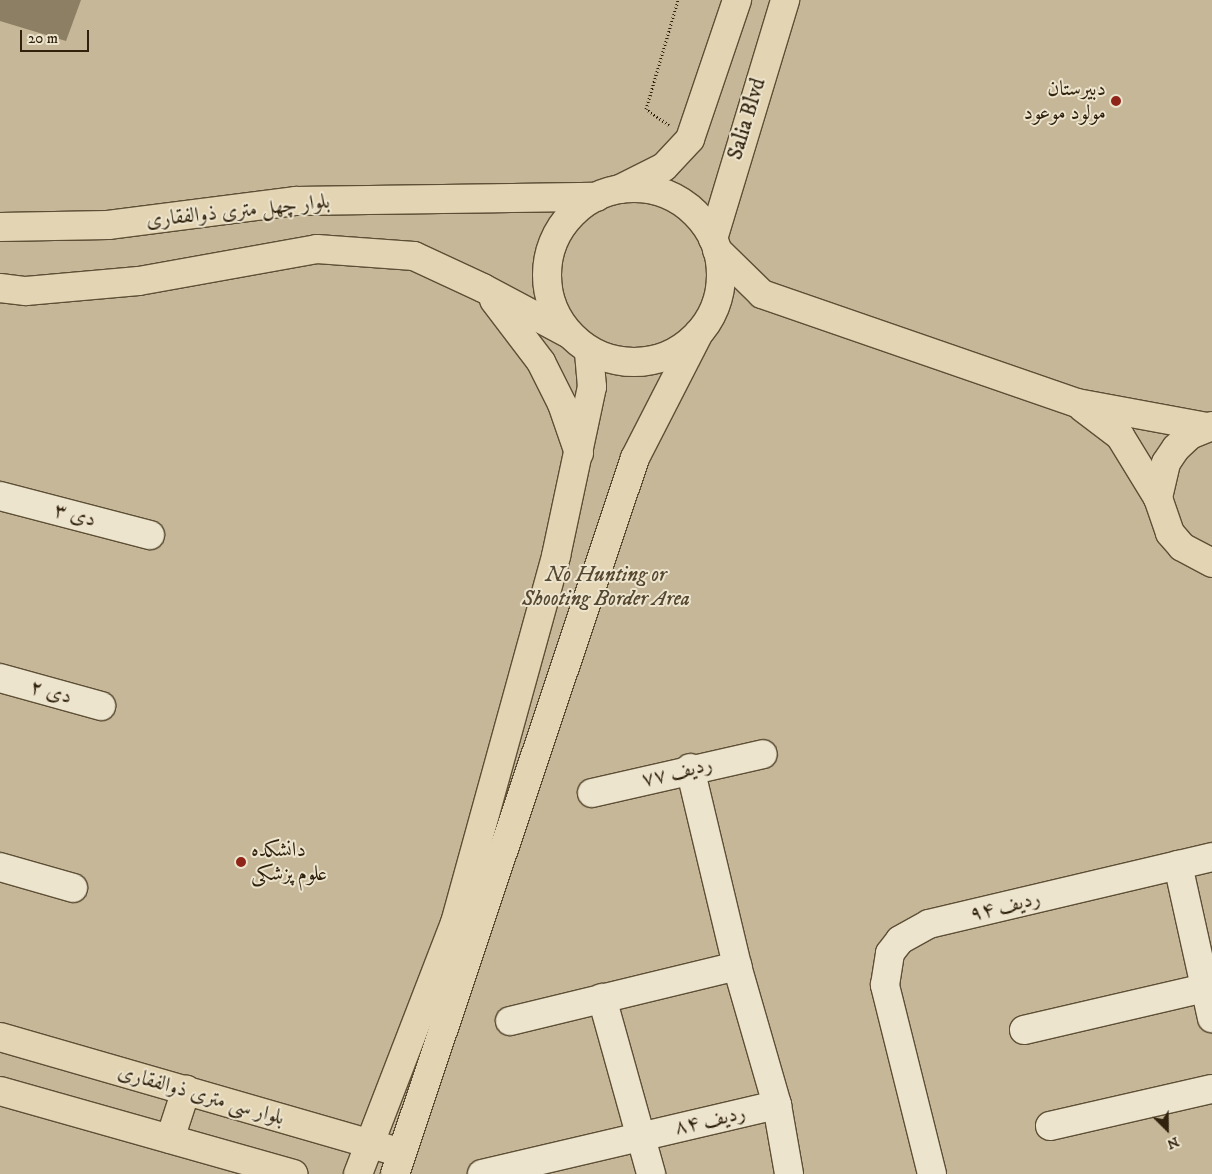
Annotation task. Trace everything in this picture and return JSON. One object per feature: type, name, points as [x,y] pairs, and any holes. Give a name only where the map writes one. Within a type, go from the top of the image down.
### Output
[{"type":"main road","points":[[358,1174],[455,923],[556,556],[580,455],[592,387],[579,342],[556,315],[548,293],[547,270],[551,247],[572,215],[607,193],[664,167],[690,139],[737,0]]},
{"type":"main road","name":"Salia Blvd","points":[[715,245],[785,0]]},
{"type":"main road","points":[[607,193],[637,188],[674,198],[703,223],[715,245],[762,294]]},
{"type":"main road","name":"بلوار چهل متری ذوالفقاری","points":[[0,227],[108,225],[296,201],[607,193]]},
{"type":"main road","points":[[398,1163],[635,458],[705,324],[720,286],[715,245]]},
{"type":"main road","points":[[0,288],[26,291],[140,281],[317,249],[414,256],[483,288],[617,361],[647,361],[675,352],[731,296],[762,294],[1077,402],[1210,427]]},
{"type":"main road","points":[[483,288],[541,362],[562,404],[580,455]]},
{"type":"main road","points":[[1077,402],[1120,436],[1158,498],[1170,533],[1182,547],[1212,563]]},
{"type":"main road","points":[[1158,498],[1166,463],[1176,448],[1210,427]]},
{"type":"main road","name":"بلوار سی متری ذوالفقاری","points":[[0,1037],[370,1144],[398,1163]]},
{"type":"main road","points":[[170,1139],[186,1090]]},
{"type":"main road","points":[[0,1092],[293,1174]]},
{"type":"street","name":"دی ۳","points":[[0,496],[150,535]]},
{"type":"street","name":"دی ۲","points":[[0,678],[101,706]]},
{"type":"street","name":"ردیف ۷۷","points":[[592,793],[690,768],[762,754]]},
{"type":"street","points":[[690,768],[737,966],[777,1105],[789,1174]]},
{"type":"street","name":"ردیف ۹۴","points":[[932,1174],[889,1001],[885,968],[890,953],[913,930],[1212,857]]},
{"type":"street","points":[[1178,865],[1212,1018]]},
{"type":"street","points":[[0,867],[73,888]]},
{"type":"street","points":[[510,1022],[737,966]]},
{"type":"street","points":[[1024,1030],[1205,988]]},
{"type":"street","points":[[602,998],[642,1134],[651,1174]]},
{"type":"street","points":[[1050,1126],[1212,1089]]},
{"type":"street","name":"ردیف ۸۴","points":[[482,1174],[642,1134],[777,1105]]},
{"type":"path","points":[[678,0],[646,109],[690,139]]},
{"type":"green space","name":"No Hunting or Shooting Border Area","points":[[0,0],[1212,0],[1212,1174],[0,1174]]},
{"type":"building","points":[[0,0],[81,0],[66,41],[0,21]]},
{"type":"place","name":"دبیرستان مولود موعود","points":[[1116,101]]},
{"type":"place","name":"دانشکده علوم پزشکی","points":[[241,862]]}]
